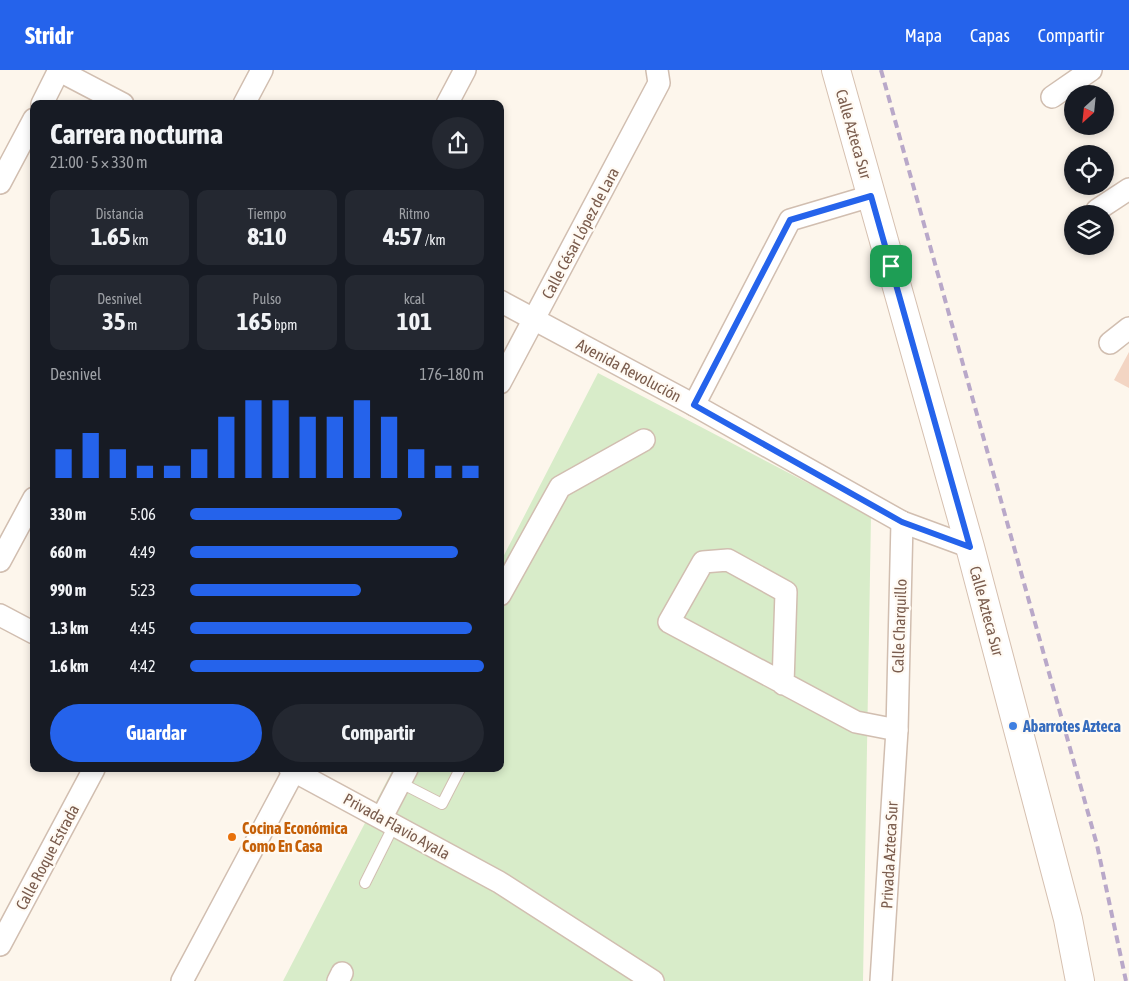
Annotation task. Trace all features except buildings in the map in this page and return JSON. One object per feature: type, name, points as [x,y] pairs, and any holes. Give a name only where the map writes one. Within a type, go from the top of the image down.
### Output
[{"type":"street","points":[[44,100],[59,70],[115,100]]},
{"type":"street","points":[[246,100],[262,70]]},
{"type":"street","points":[[449,100],[465,70]]},
{"type":"street","name":"Calle Azteca Sur","points":[[836,70],[970,547],[1068,919],[1080,981]]},
{"type":"street","points":[[1052,97],[1091,70]]},
{"type":"street","name":"Calle César López de Lara","points":[[504,376],[658,76]]},
{"type":"street","points":[[0,183],[30,127]]},
{"type":"street","points":[[1105,205],[1129,189]]},
{"type":"street","points":[[694,405],[790,220],[871,196]]},
{"type":"street","name":"Avenida Revolución","points":[[504,303],[694,405],[902,522],[970,547]]},
{"type":"street","points":[[1110,342],[1129,328]]},
{"type":"street","points":[[504,588],[560,487],[644,440]]},
{"type":"street","points":[[0,561],[30,505]]},
{"type":"street","name":"Calle Charquillo","points":[[896,730],[902,522]]},
{"type":"street","points":[[783,684],[786,592],[728,560],[703,562],[669,622],[783,684],[856,722],[896,730]]},
{"type":"street","points":[[0,615],[30,631]]},
{"type":"street","name":"Privada Azteca Sur","points":[[881,981],[896,730]]},
{"type":"street","name":"Calle Roque Estrada","points":[[0,945],[92,772]]},
{"type":"street","points":[[182,981],[291,772]]},
{"type":"street","name":"Privada Flavio Ayala","points":[[298,772],[500,882],[652,981]]},
{"type":"street","points":[[388,821],[403,776]]},
{"type":"lane","points":[[403,776],[442,804],[458,772]]},
{"type":"lane","points":[[365,883],[388,821]]},
{"type":"green space","points":[[598,373],[871,516],[863,981],[283,981],[391,772],[504,772],[504,555]]},
{"type":"railway","points":[[881,70],[1097,845],[1126,981]]},
{"type":"place","name":"Abarrotes Azteca","points":[[1013,726]]},
{"type":"place","name":"Cocina Económica Como En Casa","points":[[232,837]]},
{"type":"route","points":[[871,196],[891,266],[911,337],[970,547],[902,522],[694,405],[790,220],[871,196]]}]
